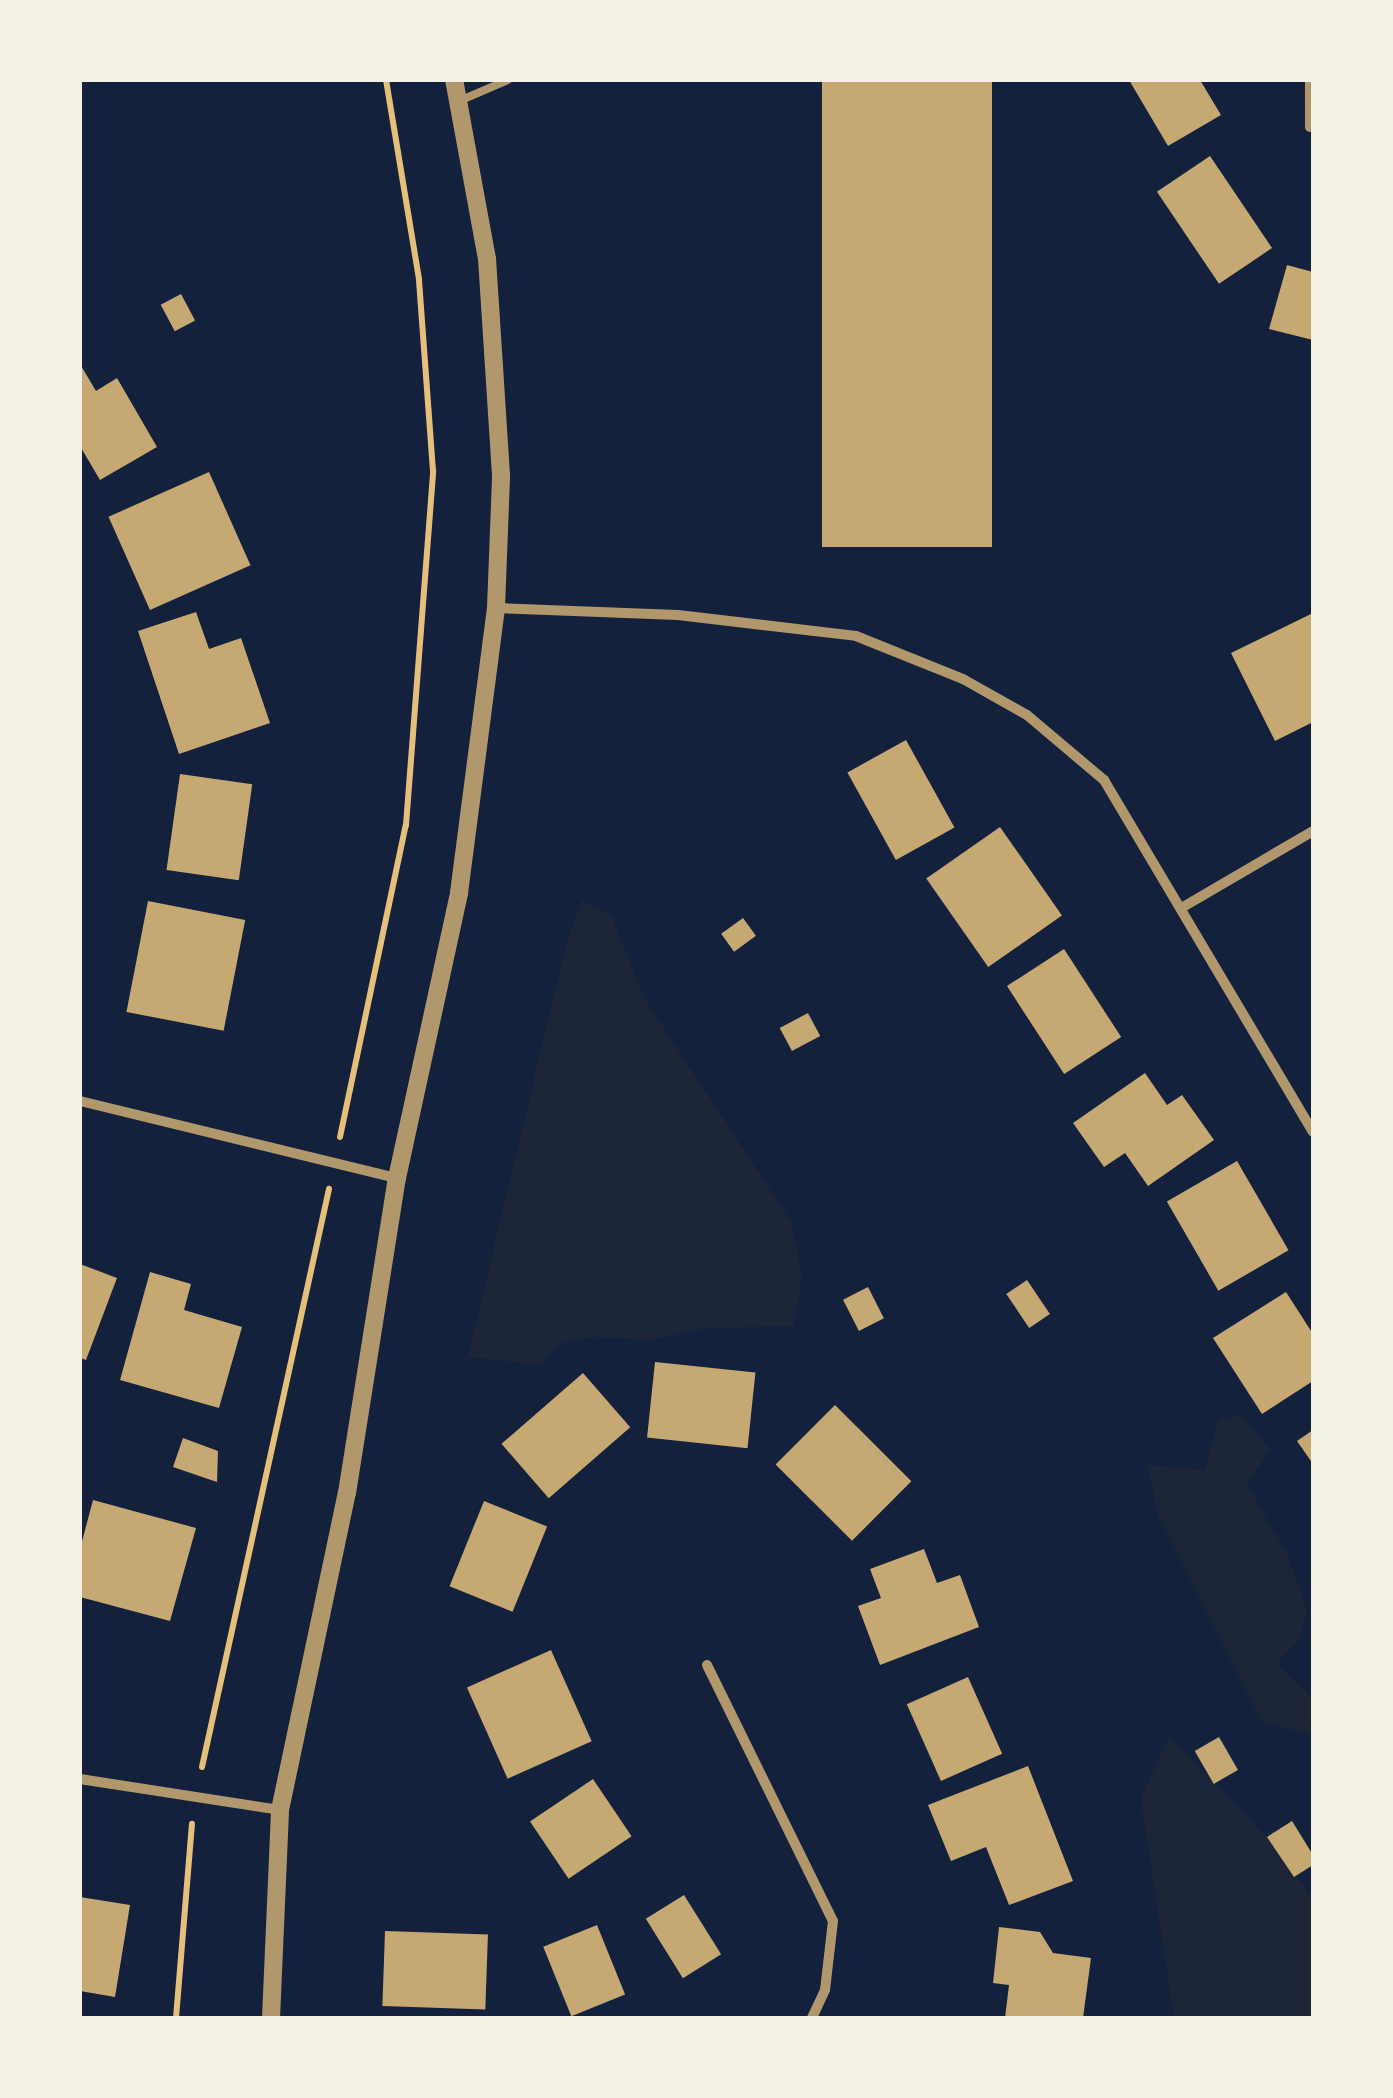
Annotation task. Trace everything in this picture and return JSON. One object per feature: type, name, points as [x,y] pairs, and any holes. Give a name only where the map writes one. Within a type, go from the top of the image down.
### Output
[{"type":"street","points":[[271,2018],[280,1810],[347,1494],[398,1178],[459,893],[496,608],[501,474],[487,259],[454,80]]},
{"type":"street","points":[[1310,80],[1310,127]]},
{"type":"street","points":[[496,608],[678,615],[856,636],[963,679],[1026,715],[1104,780],[1183,906],[1313,1132]]},
{"type":"street","points":[[1183,906],[1313,830]]},
{"type":"street","points":[[80,1101],[336,1159],[398,1178]]},
{"type":"street","points":[[708,1665],[833,1921],[826,1990],[812,2018]]},
{"type":"street","points":[[80,1779],[280,1810]]},
{"type":"lane","points":[[459,102],[508,80]]},
{"type":"path","points":[[176,2018],[197,1797],[406,825],[432,508],[430,378],[386,80]]},
{"type":"shaded area","points":[[582,900],[610,914],[646,1001],[792,1223],[802,1278],[794,1326],[706,1328],[652,1340],[593,1337],[562,1342],[540,1365],[469,1357],[464,1373],[567,941]]},
{"type":"shaded area","points":[[1241,1415],[1270,1449],[1247,1485],[1286,1552],[1307,1610],[1300,1638],[1277,1663],[1313,1699],[1310,1734],[1262,1722],[1158,1515],[1147,1465],[1205,1470],[1218,1421]]},
{"type":"shaded area","points":[[1169,1736],[1267,1837],[1313,1898],[1313,2018],[1174,2018],[1141,1799]]},
{"type":"building","points":[[822,80],[992,80],[992,547],[822,547]]},
{"type":"building","points":[[1129,80],[1200,80],[1221,115],[1168,146]]},
{"type":"building","points":[[1210,156],[1272,248],[1219,284],[1157,192]]},
{"type":"building","points":[[1287,265],[1313,272],[1313,340],[1269,329]]},
{"type":"building","points":[[181,294],[195,320],[175,331],[161,305]]},
{"type":"building","points":[[80,364],[96,391],[117,378],[157,447],[100,480],[80,446]]},
{"type":"building","points":[[209,472],[250,565],[150,610],[109,517]]},
{"type":"building","points":[[196,612],[209,649],[241,638],[270,723],[179,754],[138,631]]},
{"type":"building","points":[[1313,613],[1313,722],[1275,741],[1231,653]]},
{"type":"building","points":[[906,740],[954,827],[896,860],[847,772]]},
{"type":"building","points":[[180,774],[252,784],[239,880],[167,870]]},
{"type":"building","points":[[1000,827],[1062,915],[988,967],[926,879]]},
{"type":"building","points":[[148,901],[245,920],[224,1031],[126,1012]]},
{"type":"building","points":[[743,918],[756,936],[734,952],[721,934]]},
{"type":"building","points":[[1064,949],[1121,1037],[1064,1074],[1007,986]]},
{"type":"building","points":[[808,1013],[820,1036],[792,1051],[780,1028]]},
{"type":"building","points":[[1145,1073],[1167,1105],[1182,1095],[1214,1140],[1148,1186],[1125,1153],[1104,1167],[1073,1123]]},
{"type":"building","points":[[1237,1161],[1288,1250],[1218,1291],[1167,1202]]},
{"type":"building","points":[[80,1264],[117,1278],[86,1360],[80,1358]]},
{"type":"building","points":[[150,1272],[191,1284],[184,1310],[242,1327],[219,1408],[120,1380]]},
{"type":"building","points":[[1027,1280],[1050,1314],[1029,1328],[1006,1294]]},
{"type":"building","points":[[868,1287],[884,1318],[859,1331],[843,1300]]},
{"type":"building","points":[[1286,1292],[1313,1334],[1313,1381],[1262,1414],[1213,1338]]},
{"type":"building","points":[[655,1362],[755,1373],[748,1448],[647,1438]]},
{"type":"building","points":[[583,1373],[630,1427],[549,1498],[501,1444]]},
{"type":"building","points":[[835,1405],[911,1481],[852,1541],[776,1464]]},
{"type":"building","points":[[1313,1430],[1313,1464],[1297,1441]]},
{"type":"building","points":[[183,1438],[218,1451],[217,1482],[173,1467]]},
{"type":"building","points":[[93,1500],[196,1528],[170,1621],[80,1597],[80,1549]]},
{"type":"building","points":[[484,1501],[547,1526],[513,1612],[450,1586]]},
{"type":"building","points":[[924,1549],[937,1583],[960,1575],[979,1627],[880,1665],[858,1606],[881,1598],[870,1569]]},
{"type":"building","points":[[551,1650],[592,1741],[508,1779],[467,1687]]},
{"type":"building","points":[[968,1677],[1002,1754],[941,1781],[907,1704]]},
{"type":"building","points":[[1219,1737],[1238,1770],[1214,1784],[1195,1751]]},
{"type":"building","points":[[1028,1766],[1073,1881],[1009,1905],[986,1847],[951,1861],[928,1805]]},
{"type":"building","points":[[593,1779],[632,1836],[569,1879],[530,1821]]},
{"type":"building","points":[[1292,1821],[1313,1855],[1313,1865],[1294,1877],[1267,1837]]},
{"type":"building","points":[[684,1895],[721,1954],[683,1978],[646,1919]]},
{"type":"building","points":[[80,1897],[130,1905],[115,1997],[80,1991]]},
{"type":"building","points":[[597,1925],[625,1995],[571,2016],[543,1947]]},
{"type":"building","points":[[999,1927],[1040,1932],[1053,1953],[1091,1958],[1083,2018],[1005,2018],[1009,1985],[993,1983]]},
{"type":"building","points":[[385,1931],[488,1935],[485,2010],[382,2006]]}]
